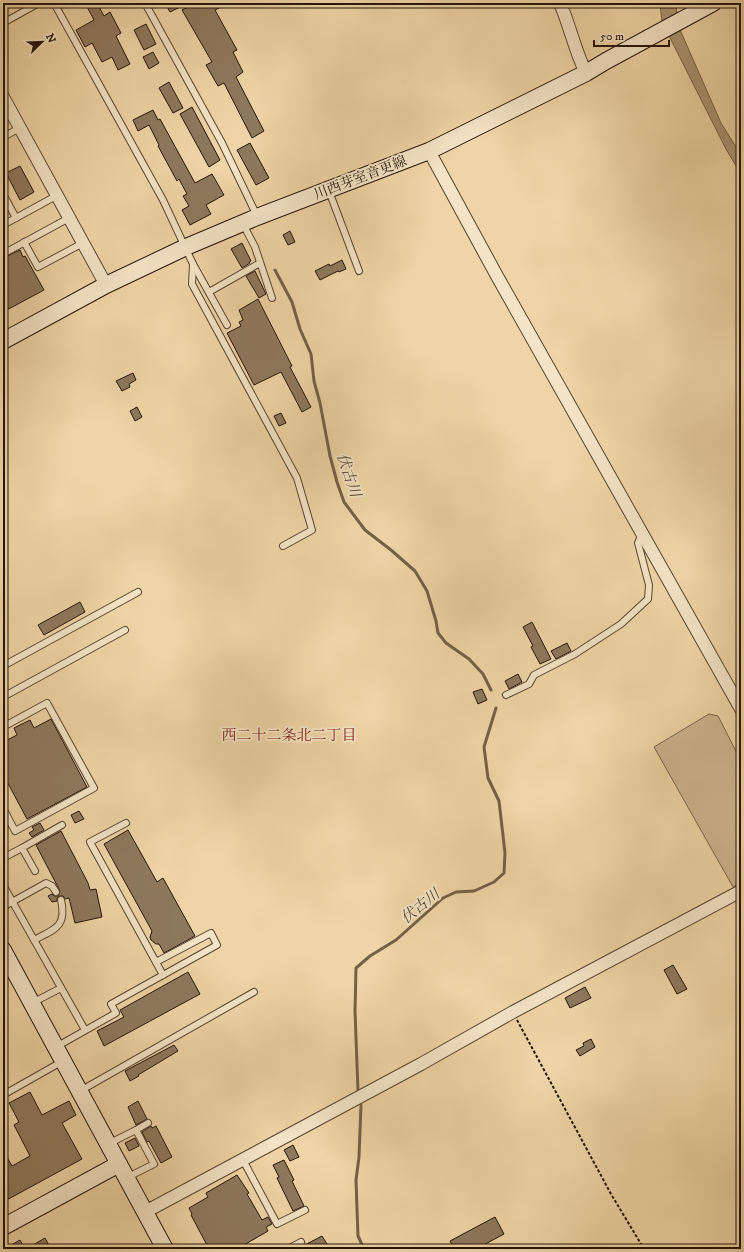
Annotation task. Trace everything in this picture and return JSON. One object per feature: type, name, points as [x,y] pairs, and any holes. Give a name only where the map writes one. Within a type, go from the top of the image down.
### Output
[{"type":"main road","name":"川西芽室音更線","points":[[3,341],[106,285],[186,247],[257,216],[429,151],[586,73],[713,3]]},
{"type":"main road","points":[[3,950],[165,1249]]},
{"type":"main road","points":[[5,1224],[119,1164]]},
{"type":"street","points":[[560,3],[579,59],[586,73]]},
{"type":"street","points":[[4,100],[106,285]]},
{"type":"street","points":[[429,151],[497,276],[741,709]]},
{"type":"street","points":[[145,1212],[421,1064],[513,1012],[741,891]]},
{"type":"lane","points":[[3,23],[39,3]]},
{"type":"lane","points":[[54,3],[163,200],[193,264],[227,325]]},
{"type":"lane","points":[[145,3],[222,143],[257,216]]},
{"type":"lane","points":[[3,137],[20,128]]},
{"type":"lane","points":[[328,189],[359,271]]},
{"type":"lane","points":[[3,194],[16,218]]},
{"type":"lane","points":[[3,225],[56,196]]},
{"type":"lane","points":[[3,254],[69,218]]},
{"type":"lane","points":[[242,223],[255,247],[272,298]]},
{"type":"lane","points":[[24,242],[38,267],[82,242]]},
{"type":"lane","points":[[209,292],[260,263]]},
{"type":"lane","points":[[193,264],[192,284],[297,478],[312,530],[283,546]]},
{"type":"lane","points":[[506,695],[529,684],[534,675],[576,654],[621,624],[648,599],[649,585],[638,543],[642,532]]},
{"type":"lane","points":[[3,666],[138,592]]},
{"type":"lane","points":[[3,697],[124,630]]},
{"type":"lane","points":[[3,727],[47,703],[94,788],[15,831],[3,808]]},
{"type":"lane","points":[[126,822],[90,842],[163,975]]},
{"type":"lane","points":[[3,858],[62,825]]},
{"type":"lane","points":[[22,848],[35,871]]},
{"type":"lane","points":[[3,907],[46,883],[52,886],[56,892]]},
{"type":"lane","points":[[3,885],[85,1030]]},
{"type":"lane","points":[[34,940],[53,930],[61,922],[63,911],[61,900]]},
{"type":"lane","points":[[56,1047],[116,1013],[111,1004],[217,945],[211,934],[156,962]]},
{"type":"lane","points":[[32,1004],[61,988]]},
{"type":"lane","points":[[80,1091],[254,992]]},
{"type":"lane","points":[[3,1094],[63,1061]]},
{"type":"lane","points":[[108,1144],[148,1123]]},
{"type":"lane","points":[[127,1178],[154,1164],[136,1130]]},
{"type":"lane","points":[[243,1160],[277,1224],[305,1210]]},
{"type":"lane","points":[[288,1249],[301,1242]]},
{"type":"path","points":[[513,1012],[611,1194],[644,1249]]},
{"type":"shaded area","points":[[660,3],[675,3],[681,32],[721,123],[741,155],[741,174],[727,151],[662,22]]},
{"type":"shaded area","points":[[709,714],[718,716],[741,761],[741,882],[733,887],[654,747]]},
{"type":"building","points":[[85,3],[97,3],[104,16],[110,12],[121,33],[116,36],[130,64],[118,70],[112,57],[102,62],[92,43],[85,47],[76,30],[94,20]]},
{"type":"building","points":[[165,3],[188,3],[170,12]]},
{"type":"building","points":[[196,3],[229,3],[215,10],[237,50],[233,52],[243,72],[236,77],[264,131],[252,138],[224,83],[218,86],[206,65],[212,62],[182,10]]},
{"type":"building","points":[[146,24],[156,44],[144,50],[134,30]]},
{"type":"building","points":[[153,52],[159,63],[149,69],[143,57]]},
{"type":"building","points":[[169,82],[183,108],[173,113],[159,88]]},
{"type":"building","points":[[192,107],[220,160],[209,167],[180,114]]},
{"type":"building","points":[[153,110],[158,120],[160,119],[195,183],[212,174],[224,195],[206,205],[211,214],[190,225],[182,210],[189,206],[183,196],[187,194],[179,179],[177,181],[158,146],[159,145],[149,125],[138,131],[133,120]]},
{"type":"building","points":[[250,143],[269,178],[256,185],[237,150]]},
{"type":"building","points":[[20,166],[34,192],[20,200],[6,173]]},
{"type":"building","points":[[290,231],[295,242],[288,245],[283,235]]},
{"type":"building","points":[[242,243],[251,261],[242,268],[231,249]]},
{"type":"building","points":[[20,250],[23,257],[25,256],[44,290],[3,312],[3,268],[7,266],[3,258]]},
{"type":"building","points":[[342,260],[346,269],[339,272],[338,271],[320,280],[315,271],[329,264],[330,266]]},
{"type":"building","points":[[255,271],[266,294],[259,298],[246,276]]},
{"type":"building","points":[[258,299],[292,366],[290,367],[311,407],[302,412],[281,372],[254,385],[227,333],[241,326],[239,322],[243,320],[239,310]]},
{"type":"building","points":[[133,373],[136,380],[129,384],[130,387],[122,391],[116,381]]},
{"type":"building","points":[[137,407],[142,417],[135,421],[130,411]]},
{"type":"building","points":[[281,413],[286,423],[279,426],[274,416]]},
{"type":"building","points":[[80,602],[85,612],[44,635],[38,625]]},
{"type":"building","points":[[532,622],[551,659],[540,664],[523,627]]},
{"type":"building","points":[[567,643],[571,651],[556,659],[551,651]]},
{"type":"building","points":[[518,674],[522,682],[509,689],[505,681]]},
{"type":"building","points":[[482,689],[487,700],[478,704],[473,692]]},
{"type":"building","points":[[51,719],[87,787],[27,819],[3,774],[3,742],[17,735],[14,728],[30,720],[34,728]]},
{"type":"building","points":[[79,811],[84,819],[75,823],[71,815]]},
{"type":"building","points":[[40,823],[44,830],[32,837],[29,833],[34,830],[32,827]]},
{"type":"building","points":[[128,830],[157,882],[163,878],[195,936],[164,953],[159,944],[156,944],[151,940],[150,937],[152,931],[104,844]]},
{"type":"building","points":[[61,831],[88,883],[90,890],[96,889],[102,917],[75,923],[69,898],[65,899],[63,896],[60,896],[57,898],[57,901],[52,902],[48,896],[52,894],[54,896],[58,896],[60,891],[36,845]]},
{"type":"building","points":[[673,965],[687,989],[677,994],[664,970]]},
{"type":"building","points":[[188,972],[200,994],[104,1046],[97,1031],[124,1017],[120,1010]]},
{"type":"building","points":[[585,987],[591,998],[570,1008],[565,998]]},
{"type":"building","points":[[591,1039],[595,1047],[580,1056],[576,1050],[584,1046],[583,1043]]},
{"type":"building","points":[[174,1045],[178,1051],[130,1081],[125,1071]]},
{"type":"building","points":[[30,1092],[42,1115],[69,1101],[76,1115],[62,1123],[82,1159],[3,1202],[3,1150],[12,1166],[30,1156],[14,1125],[19,1122],[9,1103]]},
{"type":"building","points":[[138,1101],[147,1119],[136,1125],[128,1107]]},
{"type":"building","points":[[151,1126],[152,1128],[156,1126],[172,1157],[161,1163],[149,1141],[147,1142],[142,1132]]},
{"type":"building","points":[[135,1138],[139,1146],[129,1151],[125,1143]]},
{"type":"building","points":[[293,1145],[299,1157],[290,1161],[284,1150]]},
{"type":"building","points":[[284,1160],[304,1206],[293,1211],[277,1178],[279,1177],[273,1165]]},
{"type":"building","points":[[237,1175],[249,1193],[247,1194],[262,1220],[268,1217],[272,1224],[266,1227],[268,1231],[237,1249],[209,1249],[191,1215],[192,1214],[189,1208],[208,1197],[206,1193]]},
{"type":"building","points":[[495,1217],[504,1234],[476,1249],[454,1249],[450,1241]]},
{"type":"building","points":[[322,1236],[327,1244],[322,1246],[323,1249],[297,1249]]},
{"type":"building","points":[[45,1238],[51,1249],[26,1249]]},
{"type":"building","points":[[20,1240],[25,1249],[4,1249]]},
{"type":"waterway","name":"伏古川","points":[[275,270],[292,302],[300,329],[311,354],[314,381],[320,403],[330,456],[344,502],[365,530],[415,571],[427,591],[438,633],[446,643],[469,659],[483,674],[491,690]]},
{"type":"waterway","name":"伏古川","points":[[358,1091],[355,1011],[356,968],[370,956],[396,940],[443,898],[456,892],[474,891],[494,882],[504,873],[505,853],[499,801],[488,778],[484,747],[496,708]]},
{"type":"waterway","name":"伏古川","points":[[361,1105],[359,1157],[356,1180],[358,1236],[364,1249]]},
{"type":"district","name":"西二十二条北二丁目","points":[[289,735]]}]
